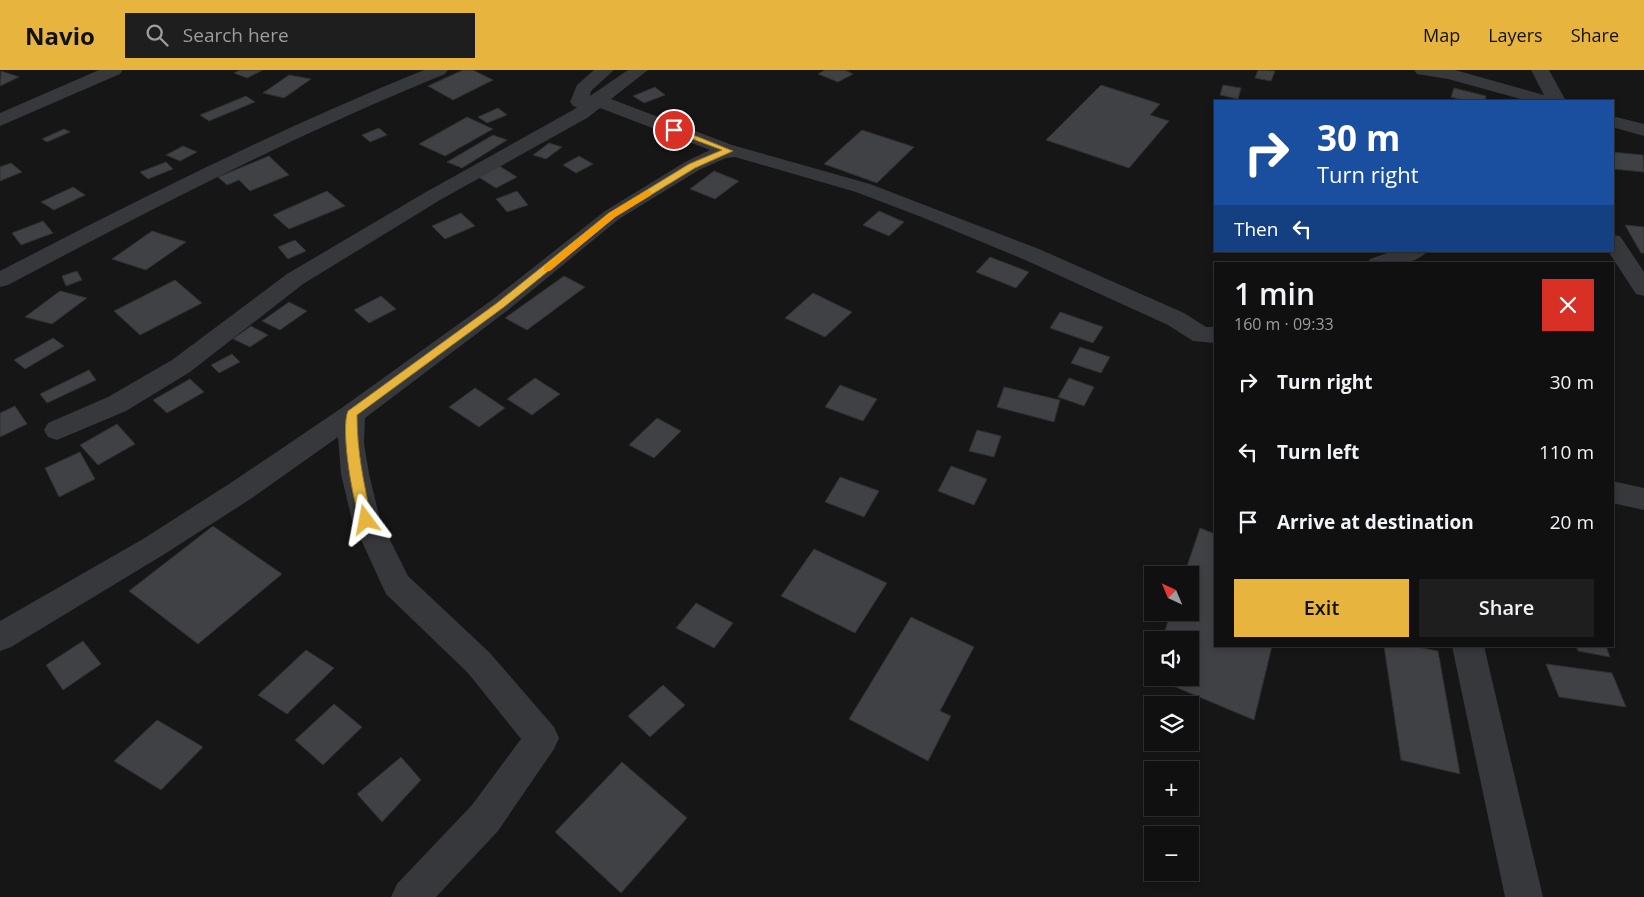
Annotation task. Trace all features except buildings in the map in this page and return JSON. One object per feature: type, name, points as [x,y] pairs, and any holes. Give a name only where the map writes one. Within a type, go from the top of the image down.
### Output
[{"type":"street","points":[[0,120],[114,70]]},
{"type":"street","points":[[0,255],[9,276],[266,144],[392,88],[439,70]]},
{"type":"street","points":[[606,70],[583,89],[579,102],[599,101],[729,151],[755,156],[834,180],[922,211],[1031,254],[1176,319],[1201,334],[1214,335]]},
{"type":"street","points":[[57,430],[117,404],[181,366],[295,279],[433,196],[580,114],[639,70]]},
{"type":"street","points":[[1423,70],[1450,74],[1543,100]]},
{"type":"street","points":[[1540,70],[1556,100]]},
{"type":"street","points":[[1614,122],[1644,130]]},
{"type":"street","points":[[0,637],[153,547],[242,490],[352,414],[500,305],[612,215],[692,166],[715,155],[729,151]]},
{"type":"street","points":[[1614,244],[1644,289]]},
{"type":"street","points":[[1384,262],[1413,252]]},
{"type":"street","points":[[352,414],[355,474],[366,520],[397,585],[479,663],[542,738],[485,818],[410,897]]},
{"type":"street","points":[[1614,492],[1644,499]]},
{"type":"street","points":[[1468,647],[1524,897]]},
{"type":"slow traffic","points":[[547,269],[612,215],[648,193]]},
{"type":"route","points":[[366,520],[355,474],[352,414],[500,305],[556,262],[612,215],[692,166],[722,152],[729,151],[674,130]]}]
